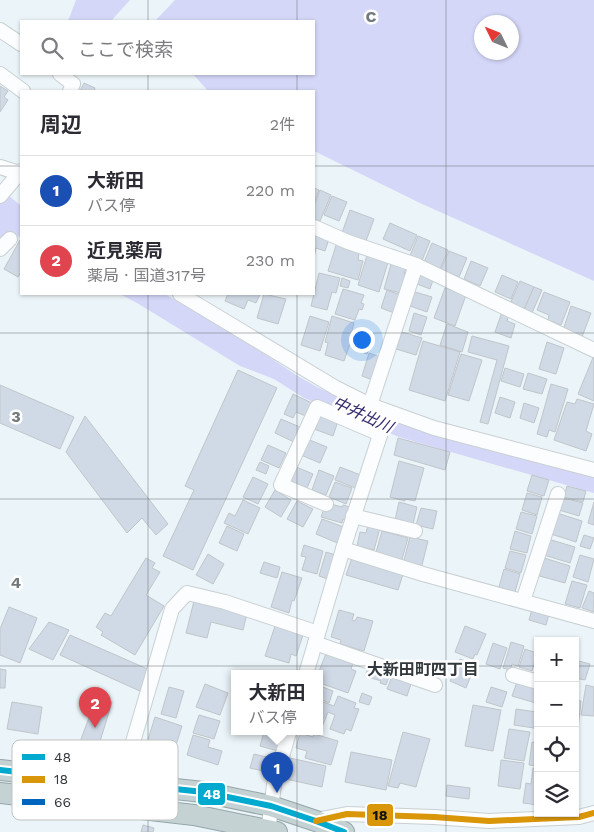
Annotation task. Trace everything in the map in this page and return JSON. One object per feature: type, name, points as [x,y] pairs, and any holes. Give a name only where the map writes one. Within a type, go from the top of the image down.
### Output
[{"type":"highway","points":[[178,789],[203,792],[271,806],[344,832]]},
{"type":"highway","points":[[178,813],[271,831]]},
{"type":"street","points":[[0,30],[20,43]]},
{"type":"street","points":[[0,74],[22,90]]},
{"type":"street","points":[[61,75],[73,84],[70,90]]},
{"type":"street","points":[[0,167],[19,178],[0,196]]},
{"type":"street","points":[[315,227],[348,242],[416,266],[594,350]]},
{"type":"street","points":[[0,249],[10,239]]},
{"type":"street","points":[[370,405],[416,266]]},
{"type":"street","points":[[182,295],[336,388],[370,405],[382,423]]},
{"type":"street","points":[[326,504],[282,485],[317,407],[382,423],[434,428],[594,470]]},
{"type":"street","points":[[307,670],[382,423]]},
{"type":"street","points":[[523,602],[558,494]]},
{"type":"street","points":[[354,516],[415,531]]},
{"type":"street","points":[[343,549],[594,621]]},
{"type":"street","points":[[134,740],[172,609],[187,593],[225,602],[435,685]]},
{"type":"street","points":[[513,675],[534,681]]},
{"type":"street","points":[[271,831],[271,806],[274,785],[288,735]]},
{"type":"street","points":[[579,817],[594,813]]},
{"type":"street","points":[[316,821],[347,814],[489,821],[539,817]]},
{"type":"water","points":[[76,0],[130,0],[112,20],[68,20]]},
{"type":"water","points":[[175,0],[594,0],[594,281],[420,203],[315,151],[315,90],[207,90],[194,75],[315,75],[315,20],[156,20]]},
{"type":"water","points":[[7,194],[20,205],[20,237],[15,234],[0,243],[0,203]]},
{"type":"water","name":"中井出川","points":[[122,295],[167,295],[296,375],[360,407],[594,474],[594,493],[399,437],[304,398],[274,379],[240,366]]},
{"type":"building","points":[[84,83],[95,88],[94,90],[80,90]]},
{"type":"building","points":[[0,86],[8,91],[4,97],[8,100],[0,112]]},
{"type":"building","points":[[315,188],[319,190],[315,200]]},
{"type":"building","points":[[320,190],[331,195],[320,221],[315,219],[315,203]]},
{"type":"building","points":[[332,196],[347,202],[339,221],[324,215]]},
{"type":"building","points":[[350,210],[374,219],[366,241],[342,233]]},
{"type":"building","points":[[390,223],[417,235],[410,251],[383,239]]},
{"type":"building","points":[[315,231],[330,236],[325,251],[316,248],[315,252]]},
{"type":"building","points":[[418,236],[430,241],[421,263],[409,258]]},
{"type":"building","points":[[20,240],[20,274],[18,277],[4,269]]},
{"type":"building","points":[[337,242],[348,245],[345,249],[359,253],[358,260],[363,261],[358,280],[328,271]]},
{"type":"building","points":[[432,243],[448,250],[440,269],[424,262]]},
{"type":"building","points":[[449,251],[467,258],[459,277],[441,269]]},
{"type":"building","points":[[368,252],[389,259],[379,292],[358,285]]},
{"type":"building","points":[[471,261],[488,268],[480,286],[464,279]]},
{"type":"building","points":[[391,264],[406,268],[404,274],[410,276],[405,294],[384,289]]},
{"type":"building","points":[[319,273],[340,278],[336,293],[332,292],[327,310],[311,306]]},
{"type":"building","points":[[421,273],[434,277],[430,289],[417,284]]},
{"type":"building","points":[[502,275],[518,282],[511,299],[495,292]]},
{"type":"building","points":[[342,278],[350,281],[348,288],[340,286]]},
{"type":"building","points":[[520,281],[534,287],[524,310],[510,304]]},
{"type":"building","points":[[534,287],[542,290],[532,313],[524,310]]},
{"type":"building","points":[[445,288],[466,295],[455,326],[434,318]]},
{"type":"building","points":[[343,289],[364,295],[361,303],[364,304],[362,310],[359,309],[355,320],[335,314]]},
{"type":"building","points":[[387,290],[403,296],[397,314],[381,308]]},
{"type":"building","points":[[415,292],[432,297],[427,312],[410,306]]},
{"type":"building","points":[[544,292],[570,302],[561,325],[548,320],[549,315],[537,310]]},
{"type":"building","points":[[228,295],[260,295],[256,303],[248,300],[244,309],[225,301]]},
{"type":"building","points":[[264,295],[286,299],[278,324],[257,318]]},
{"type":"building","points":[[571,306],[591,313],[582,337],[563,330]]},
{"type":"building","points":[[502,312],[509,315],[507,321],[515,324],[511,338],[495,332]]},
{"type":"building","points":[[414,313],[427,317],[421,335],[409,331]]},
{"type":"building","points":[[310,316],[329,322],[320,351],[301,345]]},
{"type":"building","points":[[332,316],[354,323],[351,334],[358,337],[357,342],[351,341],[344,361],[325,355],[328,343],[325,342]]},
{"type":"building","points":[[447,324],[468,332],[462,352],[440,345]]},
{"type":"building","points":[[364,331],[374,334],[367,354],[358,351]]},
{"type":"building","points":[[402,332],[422,338],[416,355],[396,349]]},
{"type":"building","points":[[472,336],[509,346],[488,424],[480,422],[497,360],[468,352]]},
{"type":"building","points":[[423,341],[460,352],[445,401],[409,390]]},
{"type":"building","points":[[547,342],[564,348],[556,374],[539,369]]},
{"type":"building","points":[[369,353],[383,358],[375,381],[362,376]]},
{"type":"building","points":[[461,354],[482,360],[469,401],[448,395]]},
{"type":"building","points":[[594,355],[594,401],[578,394]]},
{"type":"building","points":[[505,368],[524,374],[520,387],[501,381]]},
{"type":"building","points":[[238,370],[277,388],[193,570],[163,556],[194,490],[185,486]]},
{"type":"building","points":[[528,373],[547,379],[542,394],[523,389]]},
{"type":"building","points":[[551,384],[568,389],[555,432],[549,430],[547,437],[537,434]]},
{"type":"building","points":[[0,385],[74,417],[60,449],[0,423]]},
{"type":"building","points":[[293,394],[314,404],[308,417],[296,412],[293,418],[284,414]]},
{"type":"building","points":[[500,397],[515,402],[510,418],[495,413]]},
{"type":"building","points":[[577,399],[594,404],[586,431],[592,434],[586,451],[554,440],[567,402],[575,404]]},
{"type":"building","points":[[524,403],[539,408],[534,423],[520,418]]},
{"type":"building","points":[[320,414],[338,421],[333,436],[314,429]]},
{"type":"building","points":[[85,416],[168,524],[156,535],[142,518],[127,533],[66,452]]},
{"type":"building","points":[[281,419],[300,427],[294,442],[275,433]]},
{"type":"building","points":[[398,438],[450,452],[445,470],[394,455]]},
{"type":"building","points":[[307,439],[327,447],[320,463],[301,455]]},
{"type":"building","points":[[268,445],[286,453],[279,468],[261,460]]},
{"type":"building","points":[[399,461],[424,468],[415,501],[405,499],[405,501],[390,497]]},
{"type":"building","points":[[260,462],[269,466],[266,474],[256,470]]},
{"type":"building","points":[[294,466],[313,474],[307,488],[288,480]]},
{"type":"building","points":[[340,467],[363,476],[358,489],[335,480]]},
{"type":"building","points":[[319,470],[334,476],[326,495],[312,490]]},
{"type":"building","points":[[532,475],[549,480],[544,496],[527,491]]},
{"type":"building","points":[[253,477],[268,484],[258,504],[243,497]]},
{"type":"building","points":[[335,482],[352,488],[346,504],[329,497]]},
{"type":"building","points":[[567,486],[586,491],[583,502],[564,497]]},
{"type":"building","points":[[275,490],[291,500],[281,517],[265,507]]},
{"type":"building","points":[[527,493],[542,497],[537,515],[522,510]]},
{"type":"building","points":[[563,498],[583,503],[579,516],[559,510]]},
{"type":"building","points":[[243,500],[260,508],[248,534],[224,523],[229,513],[235,516]]},
{"type":"building","points":[[297,501],[313,509],[303,527],[287,519]]},
{"type":"building","points":[[399,502],[417,507],[413,524],[395,520]]},
{"type":"building","points":[[594,502],[594,525],[588,523]]},
{"type":"building","points":[[331,504],[353,508],[349,521],[343,519],[342,523],[321,517],[325,506]]},
{"type":"building","points":[[421,508],[437,511],[433,529],[416,525]]},
{"type":"building","points":[[521,512],[537,516],[532,534],[516,529]]},
{"type":"building","points":[[557,513],[582,521],[576,542],[551,534]]},
{"type":"building","points":[[322,519],[349,529],[342,545],[316,534]]},
{"type":"building","points":[[368,525],[380,528],[374,550],[357,546],[360,532],[366,533]]},
{"type":"building","points":[[227,526],[244,534],[237,551],[219,543]]},
{"type":"building","points":[[382,531],[408,538],[401,563],[375,556]]},
{"type":"building","points":[[515,531],[531,536],[527,553],[510,549]]},
{"type":"building","points":[[584,535],[594,538],[590,549],[580,546]]},
{"type":"building","points":[[410,537],[428,541],[421,569],[403,564]]},
{"type":"building","points":[[548,539],[575,547],[570,563],[544,555]]},
{"type":"building","points":[[304,545],[323,551],[317,574],[302,570],[306,557],[301,556]]},
{"type":"building","points":[[510,551],[526,555],[521,573],[505,568]]},
{"type":"building","points":[[326,552],[339,556],[331,580],[319,576]]},
{"type":"building","points":[[208,554],[224,564],[213,584],[196,575]]},
{"type":"building","points":[[353,555],[404,571],[398,590],[346,575]]},
{"type":"building","points":[[580,555],[594,559],[588,582],[573,577]]},
{"type":"building","points":[[541,557],[570,566],[565,583],[536,575]]},
{"type":"building","points":[[146,558],[155,563],[152,568],[160,572],[146,595],[164,606],[135,655],[101,635],[103,632],[96,627],[105,613],[111,616]]},
{"type":"building","points":[[264,562],[280,567],[277,578],[260,573]]},
{"type":"building","points":[[504,569],[520,574],[515,592],[499,587]]},
{"type":"building","points":[[282,572],[302,578],[294,601],[292,600],[289,613],[271,607]]},
{"type":"building","points":[[572,581],[587,585],[580,608],[565,604]]},
{"type":"building","points":[[589,591],[594,593],[594,612],[582,608]]},
{"type":"building","points":[[194,601],[247,614],[243,630],[211,622],[207,638],[186,633]]},
{"type":"building","points":[[533,606],[550,611],[546,625],[529,620]]},
{"type":"building","points":[[9,607],[37,618],[20,663],[0,655],[0,629]]},
{"type":"building","points":[[339,610],[354,614],[352,620],[355,621],[357,617],[373,621],[364,651],[340,644],[341,640],[331,637]]},
{"type":"building","points":[[49,622],[69,630],[53,660],[29,649]]},
{"type":"building","points":[[276,623],[304,632],[296,656],[291,654],[289,663],[265,656]]},
{"type":"building","points":[[465,626],[486,634],[477,655],[475,654],[473,659],[455,652]]},
{"type":"building","points":[[70,635],[152,671],[142,692],[60,655]]},
{"type":"building","points":[[511,642],[524,646],[518,666],[512,664],[510,670],[503,668]]},
{"type":"building","points":[[493,643],[507,648],[500,669],[486,664]]},
{"type":"building","points":[[525,649],[534,652],[532,671],[519,667]]},
{"type":"building","points":[[327,651],[354,660],[351,669],[356,671],[348,693],[323,684],[323,670],[320,670]]},
{"type":"building","points":[[460,659],[475,665],[466,688],[450,681]]},
{"type":"building","points":[[579,661],[590,664],[585,680],[579,679]]},
{"type":"building","points":[[369,665],[390,673],[386,685],[380,683],[381,681],[365,676]]},
{"type":"building","points":[[0,669],[6,670],[5,688],[0,688]]},
{"type":"building","points":[[393,674],[412,681],[407,696],[387,689]]},
{"type":"building","points":[[517,682],[534,688],[534,702],[512,696]]},
{"type":"building","points":[[205,684],[228,693],[220,715],[196,707]]},
{"type":"building","points":[[586,685],[594,687],[594,716],[581,715]]},
{"type":"building","points":[[169,687],[184,691],[176,718],[161,714]]},
{"type":"building","points":[[323,687],[333,691],[329,703],[323,700]]},
{"type":"building","points":[[491,687],[507,692],[502,707],[486,702]]},
{"type":"building","points":[[362,693],[372,697],[369,705],[359,702]]},
{"type":"building","points":[[97,696],[112,702],[100,740],[81,740]]},
{"type":"building","points":[[338,696],[356,703],[354,708],[359,709],[351,731],[346,729],[344,734],[330,729],[335,715],[328,712],[323,724],[323,702],[334,706]]},
{"type":"building","points":[[579,701],[581,701],[579,719]]},
{"type":"building","points":[[12,702],[42,707],[38,734],[7,729]]},
{"type":"building","points":[[473,705],[501,710],[493,751],[465,746]]},
{"type":"building","points":[[516,709],[534,712],[534,728],[514,725]]},
{"type":"building","points":[[199,715],[220,721],[214,739],[193,733]]},
{"type":"building","points":[[155,717],[182,726],[178,740],[148,740]]},
{"type":"building","points":[[509,729],[530,732],[524,761],[504,758]]},
{"type":"building","points":[[403,732],[430,739],[416,787],[400,783],[398,788],[388,786]]},
{"type":"building","points":[[193,735],[210,740],[208,747],[222,751],[218,765],[187,755]]},
{"type":"building","points":[[263,735],[281,735],[278,751],[260,746]]},
{"type":"building","points":[[299,735],[313,737],[314,735],[317,735],[338,741],[331,765],[305,758],[307,751],[296,748]]},
{"type":"building","points":[[532,742],[534,742],[534,766],[529,765]]},
{"type":"building","points":[[351,752],[392,760],[386,790],[345,782]]},
{"type":"building","points":[[254,754],[275,759],[272,773],[250,768]]},
{"type":"building","points":[[290,758],[326,766],[322,787],[286,779]]},
{"type":"building","points":[[501,760],[524,763],[520,789],[498,786]]},
{"type":"building","points":[[534,768],[534,804],[523,803],[526,783],[531,784]]},
{"type":"building","points":[[447,785],[470,788],[469,799],[446,796]]},
{"type":"building","points":[[143,825],[154,828],[153,832],[141,832]]},
{"type":"transit line","name":"48","points":[[0,770],[12,771]]},
{"type":"transit line","name":"48","points":[[178,789],[203,792],[271,806],[344,832]]},
{"type":"transit line","name":"18","points":[[316,821],[347,814],[489,821],[579,817],[594,813]]},
{"type":"place","name":"近見薬局","points":[[95,728]]},
{"type":"place","name":"大新田","points":[[277,793]]},
{"type":"district","name":"大新田町四丁目","points":[[423,669]]}]
